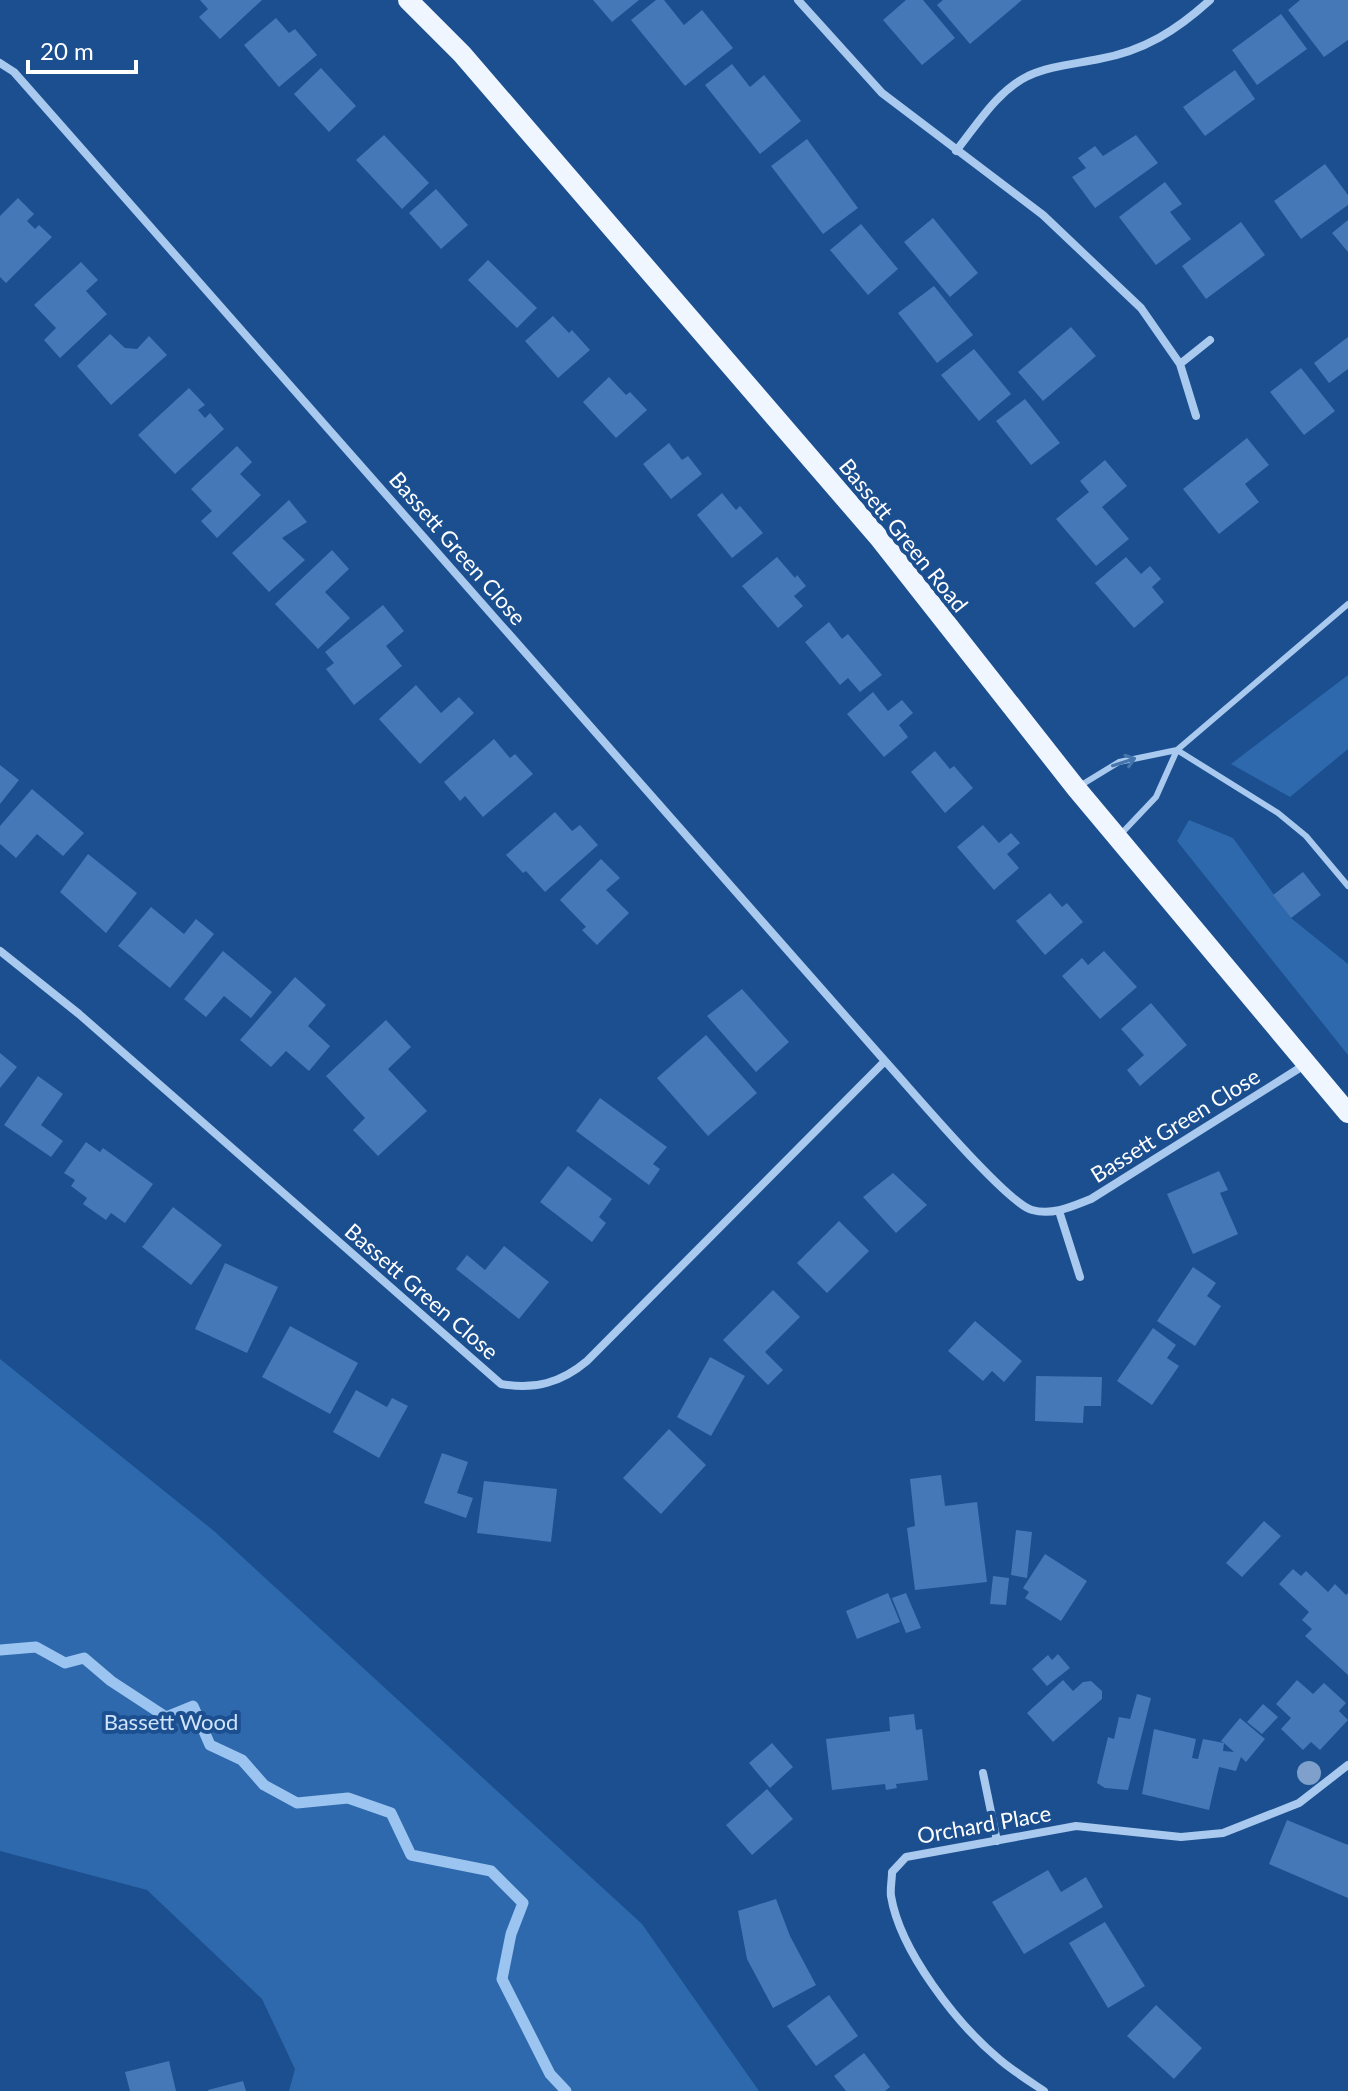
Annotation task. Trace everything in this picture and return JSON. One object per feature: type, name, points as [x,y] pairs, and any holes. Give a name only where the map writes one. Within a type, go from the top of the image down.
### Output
[{"type":"main road","name":"Bassett Green Road","points":[[408,0],[462,54],[880,539],[1076,788],[1348,1113]]},
{"type":"street","points":[[798,0],[882,93],[1043,215],[1141,308],[1180,364],[1196,416]]},
{"type":"street","points":[[956,151],[993,105],[1028,76],[1062,65],[1138,49],[1182,26],[1210,0]]},
{"type":"street","name":"Bassett Green Close","points":[[0,63],[14,72],[885,1061],[1005,1192],[1031,1210],[1059,1211],[1091,1199],[1306,1064]]},
{"type":"street","points":[[1180,364],[1210,340]]},
{"type":"street","name":"Bassett Green Close","points":[[0,951],[79,1014],[501,1384],[521,1388],[569,1376],[587,1361],[885,1061]]},
{"type":"street","points":[[1059,1211],[1080,1277]]},
{"type":"street","name":"Orchard Place","points":[[1044,2091],[1000,2061],[959,2019],[936,1989],[902,1931],[891,1895],[892,1872],[906,1857],[1076,1826],[1181,1837],[1223,1833],[1299,1803],[1347,1768]]},
{"type":"street","points":[[983,1773],[997,1841]]},
{"type":"lane","points":[[1118,838],[1156,797],[1177,750],[1348,604]]},
{"type":"lane","points":[[1076,788],[1119,762],[1177,750],[1278,813],[1306,836],[1348,886]]},
{"type":"green space","points":[[1348,675],[1348,749],[1290,797],[1231,764]]},
{"type":"green space","points":[[1189,820],[1233,838],[1291,918],[1348,964],[1348,1055],[1177,841]]},
{"type":"green space","name":"Bassett Wood","points":[[0,1359],[214,1531],[642,1924],[759,2091],[289,2091],[295,2069],[262,1999],[147,1890],[0,1851]]},
{"type":"building","points":[[200,0],[262,0],[220,39],[199,17],[208,9]]},
{"type":"building","points":[[593,0],[639,0],[612,22]]},
{"type":"building","points":[[656,0],[664,0],[684,25],[702,10],[733,48],[685,86],[631,20]]},
{"type":"building","points":[[906,0],[923,0],[955,38],[922,65],[883,20]]},
{"type":"building","points":[[943,0],[1022,0],[970,44],[937,5]]},
{"type":"building","points":[[1300,0],[1348,0],[1348,40],[1324,57],[1288,10]]},
{"type":"building","points":[[1281,14],[1307,49],[1257,85],[1232,50]]},
{"type":"building","points":[[276,18],[289,33],[295,29],[317,55],[279,87],[244,45]]},
{"type":"building","points":[[732,64],[750,87],[764,75],[801,121],[760,154],[705,85]]},
{"type":"building","points":[[321,68],[356,106],[329,132],[294,94]]},
{"type":"building","points":[[1235,70],[1255,99],[1205,136],[1183,107]]},
{"type":"building","points":[[384,135],[429,183],[402,209],[356,160]]},
{"type":"building","points":[[1136,135],[1158,163],[1095,208],[1072,177],[1086,168],[1078,158],[1095,146],[1103,156]]},
{"type":"building","points":[[807,139],[858,208],[823,234],[771,166]]},
{"type":"building","points":[[1325,164],[1348,195],[1348,205],[1301,239],[1274,201]]},
{"type":"building","points":[[1165,182],[1182,204],[1170,212],[1191,239],[1156,265],[1119,217]]},
{"type":"building","points":[[436,189],[468,225],[441,249],[409,213]]},
{"type":"building","points":[[18,198],[34,214],[27,221],[35,229],[39,225],[52,237],[6,283],[0,277],[0,216]]},
{"type":"building","points":[[933,218],[978,273],[950,297],[904,242]]},
{"type":"building","points":[[1348,220],[1348,252],[1332,233]]},
{"type":"building","points":[[1241,222],[1265,255],[1206,299],[1182,266]]},
{"type":"building","points":[[861,224],[898,269],[868,295],[830,250]]},
{"type":"building","points":[[488,260],[537,308],[517,328],[468,280]]},
{"type":"building","points":[[81,262],[98,280],[86,291],[107,314],[60,358],[44,340],[56,328],[34,305]]},
{"type":"building","points":[[934,286],[973,335],[937,363],[898,313]]},
{"type":"building","points":[[553,316],[569,333],[572,330],[590,350],[558,378],[525,341]]},
{"type":"building","points":[[1071,327],[1096,356],[1043,401],[1018,372]]},
{"type":"building","points":[[110,334],[125,348],[137,349],[149,336],[167,355],[111,405],[77,366]]},
{"type":"building","points":[[1348,337],[1348,369],[1329,383],[1314,363]]},
{"type":"building","points":[[974,349],[1011,394],[979,421],[941,375]]},
{"type":"building","points":[[1301,368],[1335,411],[1304,435],[1270,392]]},
{"type":"building","points":[[609,377],[626,395],[630,392],[647,410],[616,438],[583,402]]},
{"type":"building","points":[[189,388],[205,405],[198,410],[205,418],[210,413],[224,429],[175,474],[138,435]]},
{"type":"building","points":[[1025,399],[1060,443],[1031,465],[996,421]]},
{"type":"building","points":[[1247,438],[1269,465],[1245,484],[1259,502],[1219,534],[1183,489]]},
{"type":"building","points":[[669,443],[682,460],[688,456],[702,474],[671,499],[643,464]]},
{"type":"building","points":[[237,446],[252,462],[240,474],[261,495],[217,538],[201,521],[212,511],[191,489]]},
{"type":"building","points":[[1105,460],[1127,486],[1102,507],[1129,539],[1096,566],[1056,519],[1089,492],[1080,481]]},
{"type":"building","points":[[722,493],[736,510],[740,506],[763,533],[732,558],[697,515]]},
{"type":"building","points":[[289,500],[307,522],[282,538],[305,560],[269,592],[232,553]]},
{"type":"building","points":[[332,550],[349,569],[325,592],[350,618],[318,649],[275,604]]},
{"type":"building","points":[[777,557],[806,586],[794,596],[803,606],[778,628],[742,586]]},
{"type":"building","points":[[1126,557],[1141,574],[1150,566],[1161,579],[1152,587],[1164,602],[1134,628],[1095,583]]},
{"type":"building","points":[[383,605],[404,631],[386,646],[402,666],[354,705],[326,669],[334,663],[325,652]]},
{"type":"building","points":[[829,622],[842,639],[848,634],[882,675],[860,692],[848,678],[840,685],[805,642]]},
{"type":"building","points":[[416,685],[441,713],[459,697],[474,713],[420,764],[379,719]]},
{"type":"building","points":[[873,692],[888,711],[902,700],[913,713],[899,725],[908,737],[884,757],[847,714]]},
{"type":"building","points":[[494,739],[510,758],[515,754],[533,774],[483,817],[465,796],[460,801],[444,782]]},
{"type":"building","points":[[935,751],[950,769],[954,766],[973,788],[945,813],[911,772]]},
{"type":"building","points":[[0,765],[19,780],[0,804]]},
{"type":"building","points":[[32,789],[84,833],[63,856],[37,834],[16,858],[0,844],[0,826]]},
{"type":"building","points":[[555,812],[572,831],[580,825],[598,845],[545,892],[506,855]]},
{"type":"building","points":[[983,825],[999,843],[1011,833],[1020,843],[1007,854],[1019,868],[994,890],[957,847]]},
{"type":"building","points":[[88,854],[137,893],[106,933],[60,892]]},
{"type":"building","points":[[601,859],[620,878],[606,890],[629,913],[597,945],[582,930],[586,927],[560,900]]},
{"type":"building","points":[[1303,872],[1321,895],[1291,918],[1273,895]]},
{"type":"building","points":[[1050,893],[1062,907],[1067,903],[1083,922],[1045,955],[1016,921]]},
{"type":"building","points":[[151,907],[184,934],[196,919],[214,934],[170,988],[118,946]]},
{"type":"building","points":[[223,951],[272,992],[251,1018],[224,996],[206,1017],[184,999]]},
{"type":"building","points":[[1104,951],[1137,987],[1100,1019],[1062,976],[1082,958],[1088,965]]},
{"type":"building","points":[[295,977],[326,1005],[308,1026],[330,1046],[309,1071],[286,1051],[271,1067],[240,1040]]},
{"type":"building","points":[[742,989],[789,1042],[756,1072],[707,1016]]},
{"type":"building","points":[[1151,1003],[1187,1045],[1140,1086],[1127,1070],[1144,1055],[1121,1029]]},
{"type":"building","points":[[386,1020],[411,1047],[388,1069],[427,1111],[378,1156],[353,1130],[365,1118],[326,1076]]},
{"type":"building","points":[[706,1035],[757,1093],[708,1136],[657,1078]]},
{"type":"building","points":[[0,1053],[17,1067],[0,1088]]},
{"type":"building","points":[[38,1076],[63,1094],[41,1125],[63,1141],[51,1157],[4,1125]]},
{"type":"building","points":[[600,1098],[667,1147],[653,1164],[660,1169],[649,1185],[576,1131]]},
{"type":"building","points":[[86,1142],[100,1152],[103,1148],[153,1184],[125,1223],[111,1213],[106,1220],[83,1204],[87,1198],[71,1186],[75,1180],[64,1173]]},
{"type":"building","points":[[568,1166],[612,1199],[599,1217],[606,1223],[592,1242],[540,1202]]},
{"type":"building","points":[[1219,1171],[1228,1190],[1220,1193],[1238,1234],[1193,1254],[1167,1194]]},
{"type":"building","points":[[893,1173],[927,1205],[896,1233],[863,1197]]},
{"type":"building","points":[[173,1207],[222,1245],[191,1285],[142,1247]]},
{"type":"building","points":[[839,1221],[869,1251],[827,1293],[797,1263]]},
{"type":"building","points":[[504,1246],[549,1282],[519,1319],[456,1269],[467,1255],[485,1270]]},
{"type":"building","points":[[225,1263],[278,1287],[247,1353],[195,1329]]},
{"type":"building","points":[[1193,1267],[1216,1283],[1207,1296],[1221,1306],[1195,1346],[1157,1321]]},
{"type":"building","points":[[773,1290],[800,1317],[765,1352],[783,1370],[768,1385],[723,1340]]},
{"type":"building","points":[[975,1321],[1022,1361],[1004,1382],[992,1371],[983,1381],[948,1351]]},
{"type":"building","points":[[290,1326],[358,1363],[330,1414],[262,1377]]},
{"type":"building","points":[[1153,1328],[1176,1345],[1167,1358],[1179,1366],[1152,1405],[1117,1381]]},
{"type":"building","points":[[710,1357],[745,1376],[711,1436],[677,1417]]},
{"type":"building","points":[[1036,1376],[1102,1377],[1101,1406],[1084,1406],[1083,1423],[1035,1421]]},
{"type":"building","points":[[356,1390],[387,1407],[392,1398],[408,1406],[379,1458],[333,1432]]},
{"type":"building","points":[[669,1429],[706,1465],[661,1514],[623,1478]]},
{"type":"building","points":[[442,1453],[468,1462],[457,1493],[473,1498],[466,1518],[424,1503]]},
{"type":"building","points":[[941,1475],[945,1506],[977,1502],[987,1582],[915,1590],[907,1528],[915,1526],[910,1479]]},
{"type":"building","points":[[484,1481],[557,1489],[551,1542],[477,1533]]},
{"type":"building","points":[[1264,1521],[1281,1536],[1242,1577],[1226,1563]]},
{"type":"building","points":[[1016,1530],[1032,1532],[1027,1578],[1011,1575]]},
{"type":"building","points":[[1045,1554],[1087,1581],[1061,1621],[1025,1598],[1029,1592],[1023,1588]]},
{"type":"building","points":[[1293,1569],[1301,1576],[1306,1571],[1328,1592],[1335,1584],[1346,1595],[1348,1593],[1348,1675],[1305,1636],[1312,1629],[1302,1620],[1309,1612],[1279,1584]]},
{"type":"building","points":[[993,1576],[1009,1578],[1006,1605],[990,1604]]},
{"type":"building","points":[[888,1593],[900,1622],[857,1639],[846,1611]]},
{"type":"building","points":[[906,1593],[921,1628],[906,1633],[892,1598]]},
{"type":"building","points":[[1058,1654],[1070,1668],[1047,1686],[1032,1669],[1048,1655],[1052,1660]]},
{"type":"building","points":[[1063,1680],[1073,1691],[1083,1682],[1091,1681],[1102,1691],[1102,1699],[1053,1742],[1027,1713]]},
{"type":"building","points":[[1297,1680],[1313,1694],[1324,1683],[1346,1703],[1339,1711],[1348,1720],[1320,1750],[1311,1742],[1303,1750],[1281,1729],[1291,1718],[1276,1704]]},
{"type":"building","points":[[1137,1694],[1151,1698],[1128,1790],[1105,1788],[1097,1783],[1108,1737],[1114,1739],[1119,1717],[1130,1719]]},
{"type":"building","points":[[1263,1704],[1278,1717],[1262,1734],[1247,1722]]},
{"type":"building","points":[[914,1714],[916,1730],[922,1729],[928,1780],[896,1784],[897,1788],[886,1790],[885,1784],[832,1790],[826,1739],[890,1731],[889,1717]]},
{"type":"building","points":[[1240,1718],[1265,1739],[1246,1762],[1241,1757],[1236,1771],[1219,1767],[1209,1810],[1142,1794],[1154,1729],[1196,1739],[1192,1758],[1198,1759],[1203,1739],[1224,1743],[1221,1741]],"holes":[[[1224,1743],[1234,1752],[1223,1751]]]},
{"type":"building","points":[[772,1743],[793,1767],[770,1788],[749,1763]]},
{"type":"building","points":[[767,1789],[793,1819],[752,1855],[726,1825]]},
{"type":"building","points":[[1287,1820],[1348,1845],[1348,1898],[1269,1864]]},
{"type":"building","points":[[1048,1870],[1061,1892],[1086,1877],[1103,1907],[1024,1954],[992,1902]]},
{"type":"building","points":[[776,1899],[790,1936],[816,1985],[773,2008],[747,1959],[738,1911]]},
{"type":"building","points":[[1105,1922],[1145,1986],[1108,2008],[1069,1943]]},
{"type":"building","points":[[829,1995],[858,2036],[816,2066],[787,2026]]},
{"type":"building","points":[[1156,2005],[1202,2048],[1174,2079],[1127,2036]]},
{"type":"building","points":[[864,2053],[890,2087],[885,2091],[846,2091],[834,2076]]},
{"type":"building","points":[[169,2061],[176,2091],[130,2091],[125,2072]]},
{"type":"building","points":[[243,2081],[246,2091],[208,2091],[208,2090]]},
{"type":"waterway","points":[[0,1650],[36,1647],[65,1663],[84,1658],[111,1681],[166,1717],[193,1706],[210,1745],[242,1760],[264,1785],[297,1803],[348,1798],[391,1813],[411,1855],[491,1871],[523,1903],[511,1934],[502,1979],[550,2074],[566,2091]]}]
